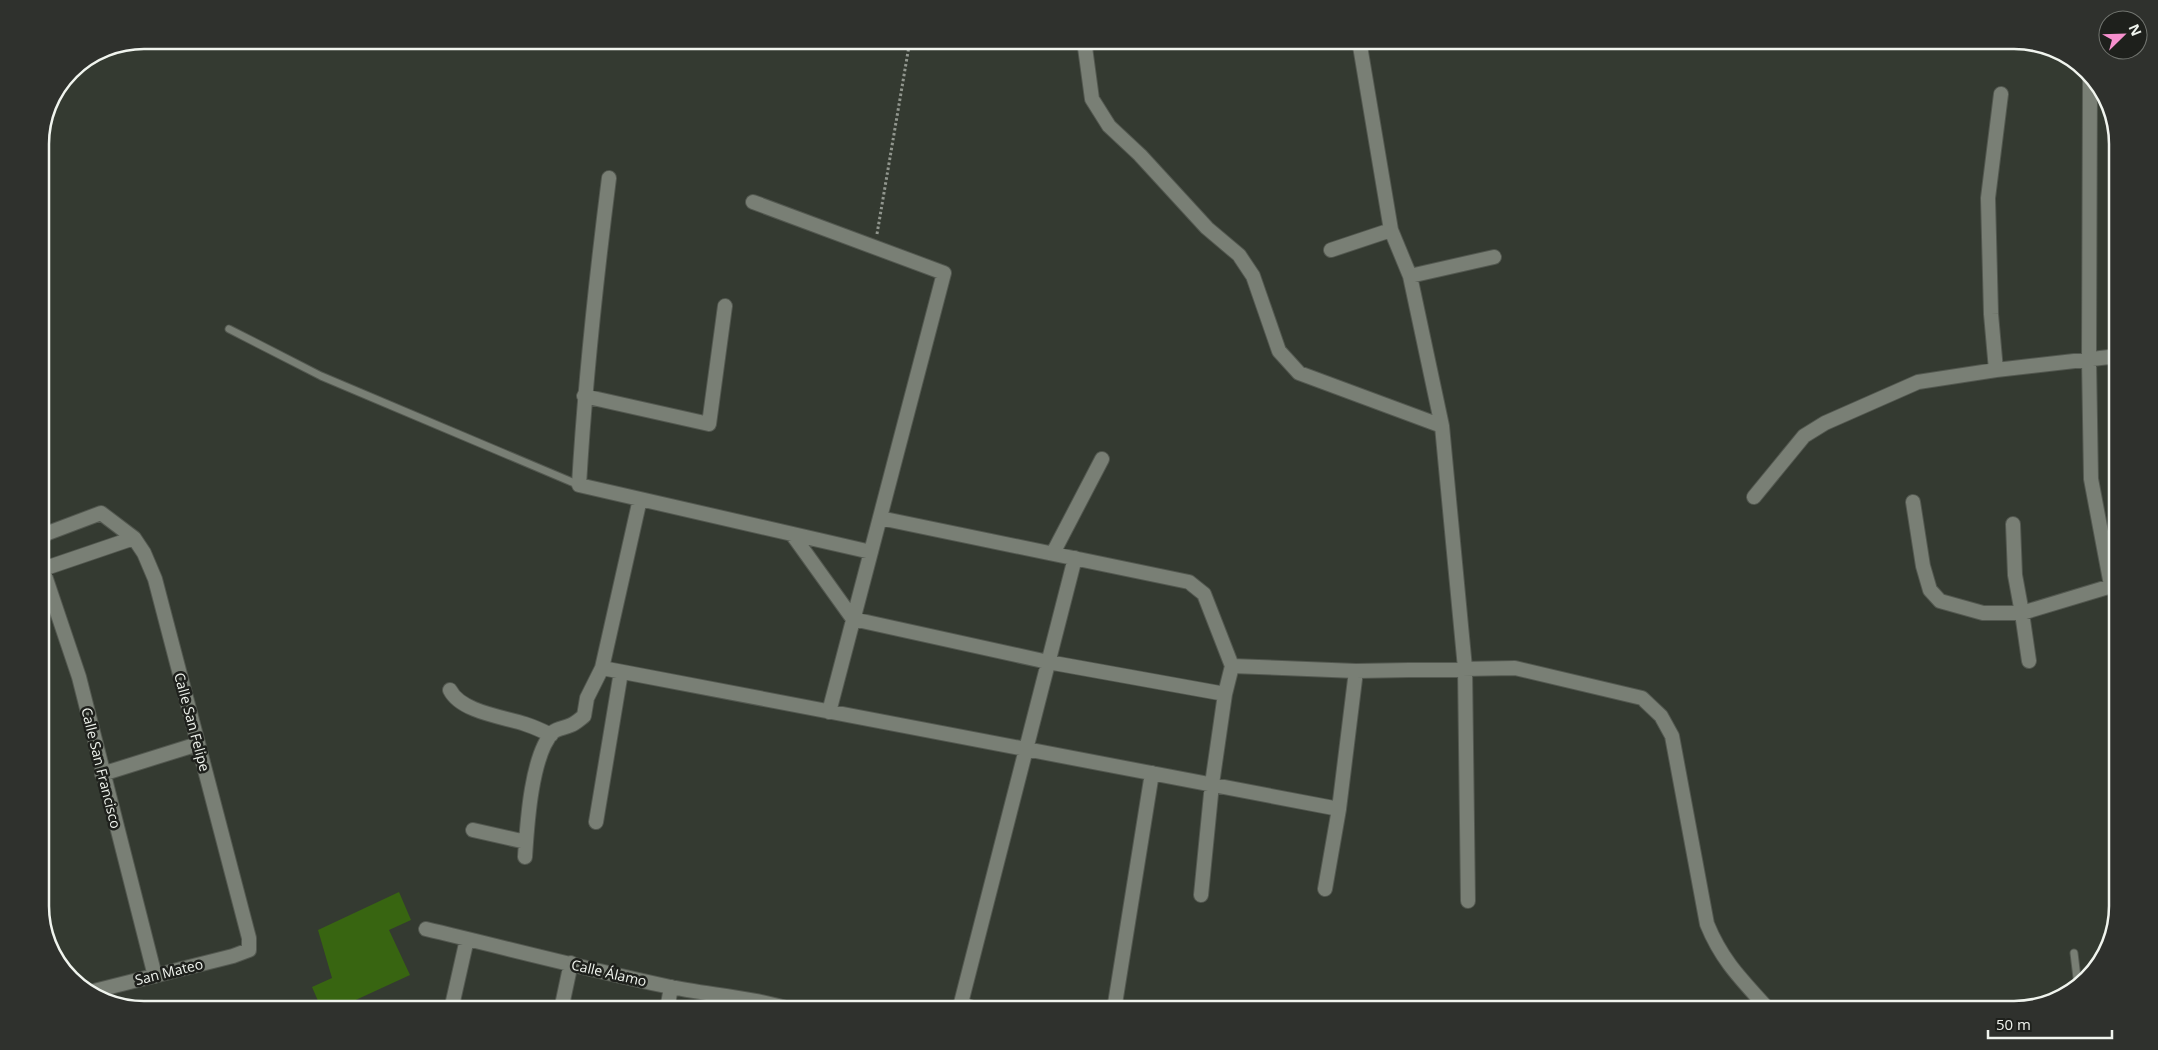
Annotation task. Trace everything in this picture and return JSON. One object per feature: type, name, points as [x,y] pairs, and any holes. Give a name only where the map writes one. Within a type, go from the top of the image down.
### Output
[{"type":"street","points":[[1085,49],[1092,99],[1109,126],[1140,155],[1207,228],[1239,255],[1252,276],[1279,351],[1299,373],[1442,426]]},
{"type":"street","points":[[1361,49],[1391,230],[1410,276],[1442,426],[1465,668],[1468,901]]},
{"type":"street","points":[[2090,87],[2089,360],[2091,479],[2109,561]]},
{"type":"street","points":[[1996,370],[1991,314],[1988,198],[2001,94]]},
{"type":"street","points":[[609,178],[584,396],[579,485],[871,552]]},
{"type":"street","points":[[753,202],[944,273],[829,712]]},
{"type":"street","points":[[1331,250],[1391,230]]},
{"type":"street","points":[[1410,276],[1494,257]]},
{"type":"street","points":[[584,396],[709,424],[725,306]]},
{"type":"street","points":[[1754,497],[1804,436],[1825,423],[1918,382],[1996,370],[2109,357]]},
{"type":"street","points":[[1053,553],[1102,460]]},
{"type":"street","points":[[525,857],[528,805],[543,751],[555,730],[570,725],[584,716],[587,698],[602,668],[640,499]]},
{"type":"street","points":[[1913,502],[1923,566],[1930,590],[1940,601],[1983,613],[2022,613],[2109,586]]},
{"type":"street","name":"Calle San Felipe","points":[[49,532],[101,512],[134,538],[144,553],[155,579],[249,938],[248,950]]},
{"type":"street","points":[[880,518],[1189,582],[1204,594],[1232,666],[1225,694],[1212,784],[1201,896]]},
{"type":"street","points":[[2013,524],[2015,575],[2029,661]]},
{"type":"street","points":[[792,534],[853,619],[1048,662],[1225,694]]},
{"type":"street","points":[[49,565],[134,538]]},
{"type":"street","points":[[962,1001],[1075,558]]},
{"type":"street","name":"Calle San Francisco","points":[[49,590],[79,677],[102,774],[155,976]]},
{"type":"street","points":[[1232,666],[1356,671],[1515,668],[1642,698],[1661,716],[1672,736],[1707,924],[1716,947],[1729,966],[1761,1001]]},
{"type":"street","points":[[602,668],[1339,809]]},
{"type":"street","points":[[1325,889],[1339,809],[1356,671]]},
{"type":"street","points":[[596,822],[622,672]]},
{"type":"street","points":[[450,690],[454,696],[484,712],[527,724],[551,735]]},
{"type":"street","points":[[102,774],[198,744]]},
{"type":"street","points":[[1115,1001],[1152,773]]},
{"type":"street","points":[[473,830],[526,842]]},
{"type":"street","name":"Calle Álamo","points":[[426,929],[671,987],[744,1001]]},
{"type":"street","points":[[453,1001],[467,939]]},
{"type":"street","name":"San Mateo","points":[[100,990],[248,950]]},
{"type":"street","points":[[563,1001],[571,963]]},
{"type":"street","points":[[669,1001],[671,987]]},
{"type":"lane","points":[[229,329],[321,376],[579,485]]},
{"type":"lane","points":[[2074,952],[2077,978]]},
{"type":"path","points":[[874,247],[908,49]]},
{"type":"building","points":[[399,892],[411,920],[389,930],[410,975],[354,1001],[318,1001],[312,987],[332,978],[318,930]]}]
